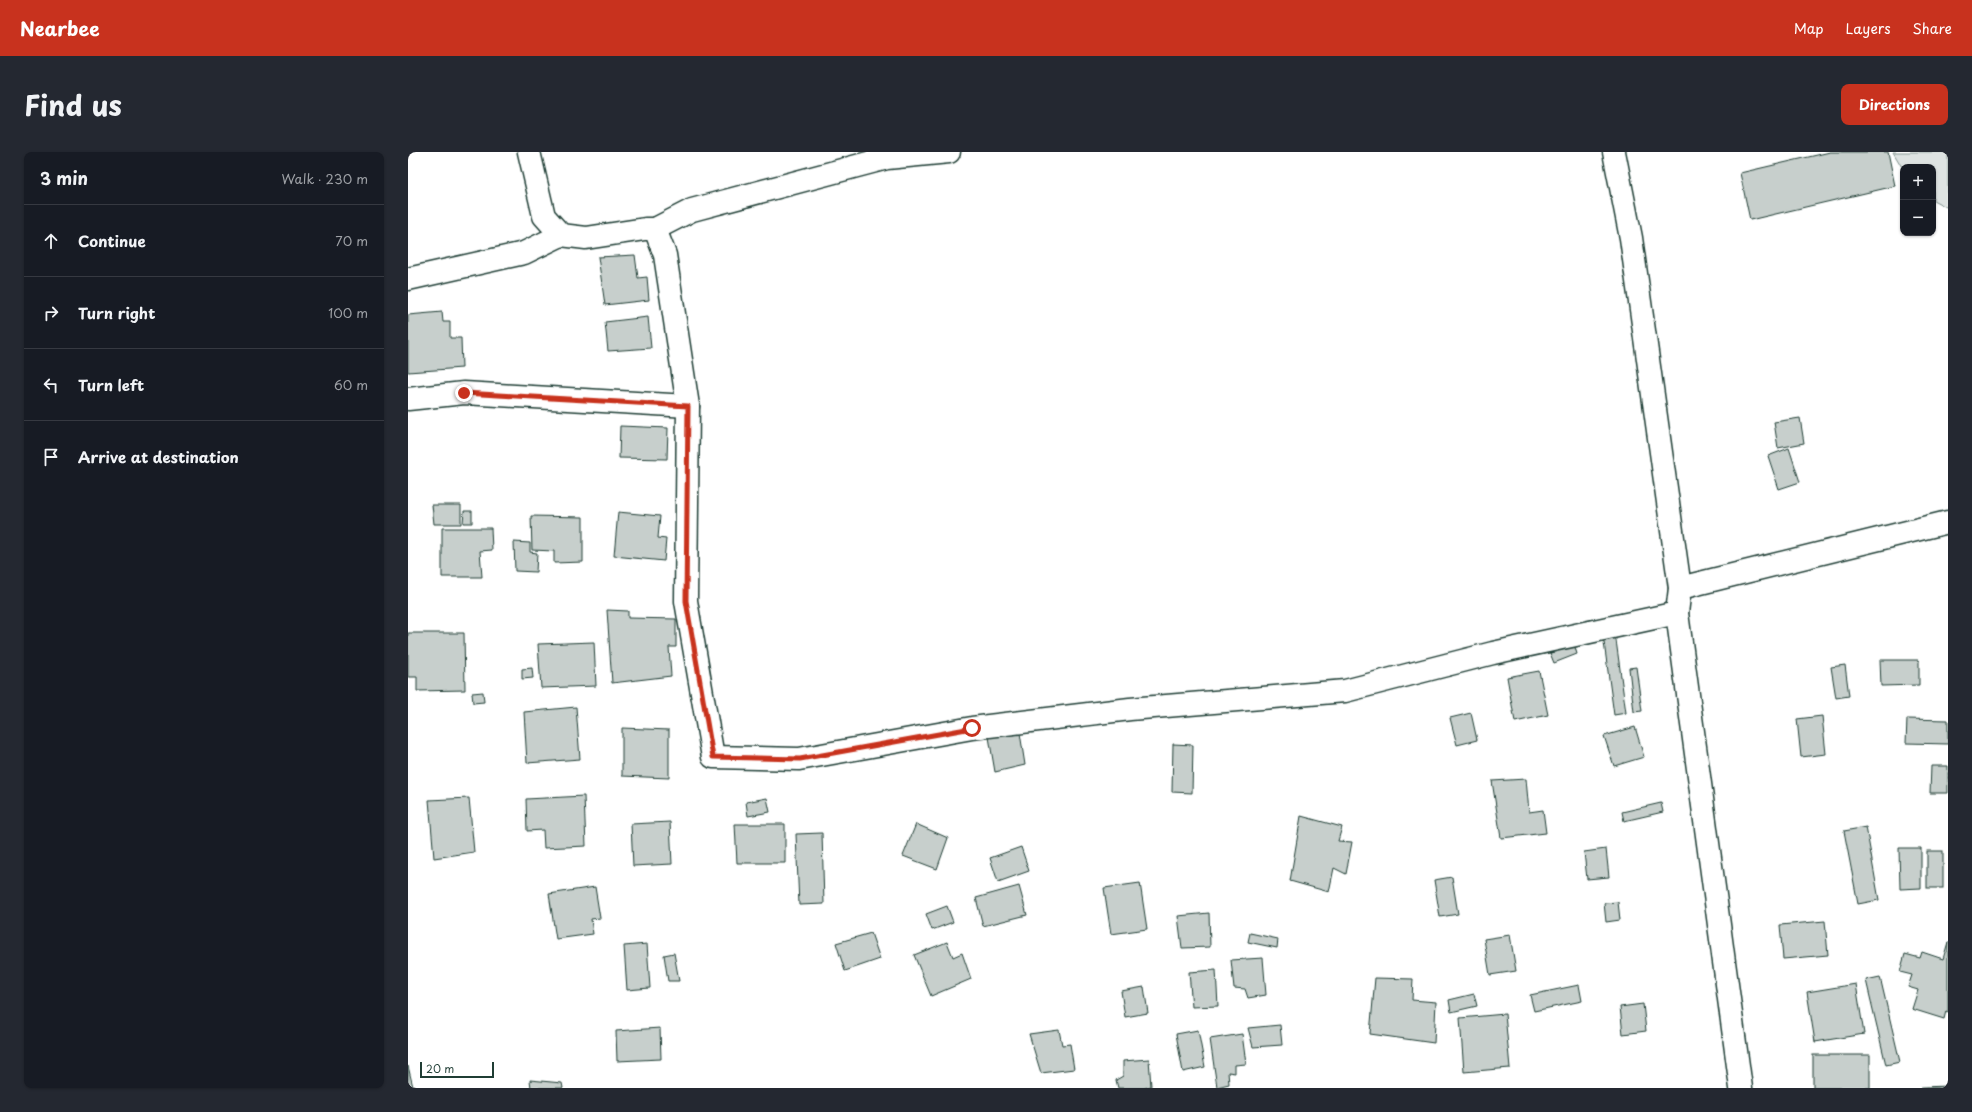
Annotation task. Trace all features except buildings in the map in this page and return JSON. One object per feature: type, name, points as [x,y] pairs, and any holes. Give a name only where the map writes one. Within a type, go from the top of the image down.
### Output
[{"type":"street","points":[[529,152],[544,216],[561,235]]},
{"type":"street","points":[[408,279],[524,253],[561,235],[586,238],[645,229],[655,229],[692,210],[887,158],[949,152]]},
{"type":"street","points":[[1614,152],[1631,238],[1680,588],[1677,614],[1741,1088]]},
{"type":"street","points":[[655,229],[665,254],[688,406],[686,601],[713,757],[800,759],[972,728],[1130,709],[1345,691],[1493,653],[1677,614]]},
{"type":"street","points":[[408,399],[464,393],[688,406]]},
{"type":"street","points":[[1680,588],[1948,522]]},
{"type":"shaded area","points":[[1893,152],[1948,152],[1948,208],[1936,202],[1936,164],[1900,164]]},
{"type":"route","points":[[464,393],[688,406],[686,601],[713,757],[800,759],[972,728]]}]
